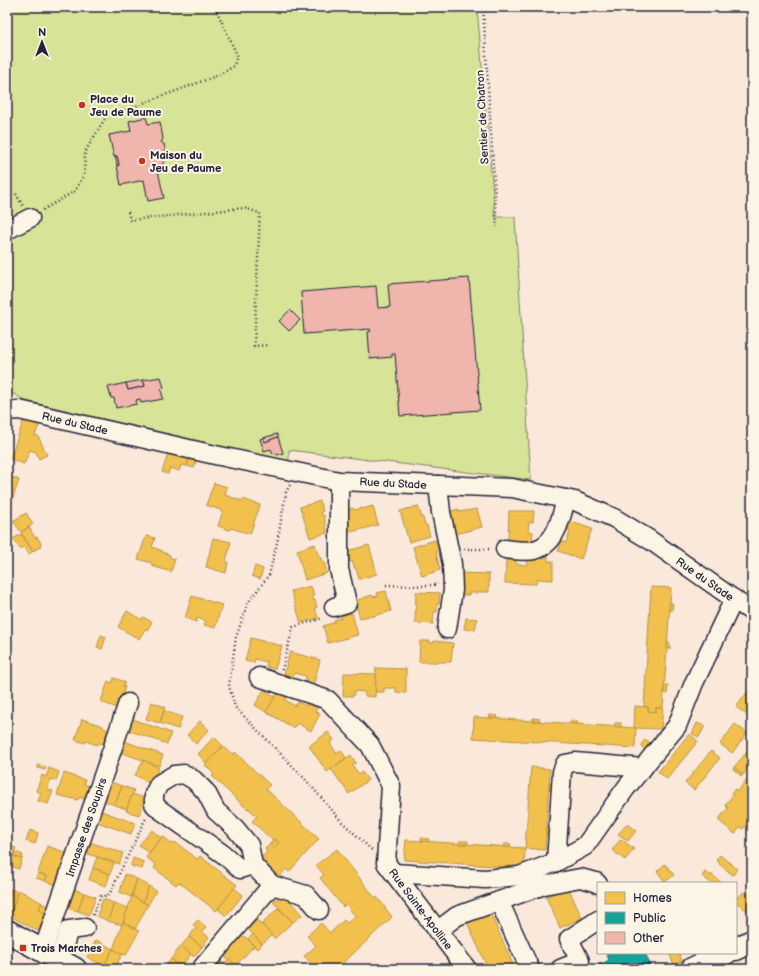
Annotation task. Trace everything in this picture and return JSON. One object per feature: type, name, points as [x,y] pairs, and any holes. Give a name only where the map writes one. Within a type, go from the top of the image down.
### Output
[{"type":"main road","points":[[7,931],[59,960]]},
{"type":"main road","points":[[737,948],[752,941]]},
{"type":"main road","points":[[692,969],[724,954]]},
{"type":"street","points":[[7,230],[30,218]]},
{"type":"street","name":"Rue du Stade","points":[[7,410],[19,410],[215,455],[339,481],[512,488],[575,501],[614,518],[650,540],[752,612]]},
{"type":"street","points":[[334,607],[347,603],[339,569],[339,481]]},
{"type":"street","points":[[438,485],[441,512],[452,564],[453,590],[447,629]]},
{"type":"street","points":[[506,549],[532,550],[542,548],[553,536],[566,499]]},
{"type":"street","points":[[394,873],[485,879],[519,876],[556,862],[585,846],[626,788],[677,726],[694,683],[734,599]]},
{"type":"street","name":"Rue Sainte-Apolline","points":[[259,677],[328,700],[370,745],[391,786],[386,863],[466,969]]},
{"type":"street","name":"Impasse des Soupirs","points":[[59,960],[128,703]]},
{"type":"street","points":[[556,862],[562,772],[565,764],[575,762],[643,768]]},
{"type":"street","points":[[253,865],[240,869],[223,854],[159,809],[154,804],[154,794],[159,784],[174,774],[184,774],[194,780],[206,792],[216,811],[235,828],[249,845],[253,865],[272,885],[306,895],[319,910]]},
{"type":"street","points":[[437,930],[457,916],[544,885],[580,878],[597,883]]},
{"type":"street","points":[[201,969],[272,885]]},
{"type":"street","points":[[499,901],[530,969]]},
{"type":"street","points":[[560,969],[580,961],[569,939],[597,921]]},
{"type":"street","points":[[59,960],[69,930],[85,928]]},
{"type":"path","points":[[30,218],[75,191],[84,175],[85,152],[106,117],[219,75],[234,66],[237,55],[215,7]]},
{"type":"path","name":"Sentier de Chatron","points":[[483,7],[496,227]]},
{"type":"path","points":[[128,212],[130,220],[244,208],[260,213],[254,346],[269,345]]},
{"type":"path","points":[[449,549],[506,549]]},
{"type":"path","points":[[386,585],[426,586],[453,582]]},
{"type":"path","points":[[278,684],[293,627],[336,615],[334,607]]},
{"type":"path","points":[[85,928],[91,920],[101,896],[107,896],[110,893],[154,804]]},
{"type":"green space","points":[[7,7],[477,7],[495,217],[515,217],[531,480],[289,450],[289,462],[26,401],[7,390]]},
{"type":"building: Homes","points":[[24,419],[40,423],[35,435],[38,436],[47,455],[39,459],[36,452],[30,450],[24,464],[10,459]]},
{"type":"building: Homes","points":[[169,451],[190,456],[187,466],[181,465],[179,471],[170,468],[168,474],[162,472]]},
{"type":"building: Homes","points":[[190,456],[197,457],[194,468],[187,466]]},
{"type":"building: Homes","points":[[7,475],[19,480],[8,512],[7,511]]},
{"type":"building: Homes","points":[[214,483],[227,487],[225,495],[260,505],[250,534],[231,528],[230,530],[218,526],[223,511],[206,505]]},
{"type":"building: Homes","points":[[320,501],[323,511],[321,512],[322,516],[324,515],[327,533],[310,538],[300,507]]},
{"type":"building: Homes","points":[[373,506],[378,525],[347,533],[341,511],[353,508],[354,510],[362,509]]},
{"type":"building: Homes","points":[[418,506],[425,525],[427,525],[430,536],[409,542],[400,511]]},
{"type":"building: Homes","points":[[459,509],[459,512],[477,509],[482,527],[452,535],[447,512]]},
{"type":"building: Homes","points":[[509,511],[534,511],[533,522],[529,522],[528,531],[533,532],[532,544],[508,543]]},
{"type":"building: Homes","points":[[26,513],[33,524],[21,532],[13,521]]},
{"type":"building: Homes","points":[[569,521],[592,529],[581,559],[558,551],[562,541],[566,543],[570,532],[566,530]]},
{"type":"building: Homes","points":[[29,527],[35,538],[37,537],[41,543],[40,547],[33,551],[21,532]]},
{"type":"building: Homes","points":[[21,534],[33,551],[29,554],[24,546],[20,549],[13,539]]},
{"type":"building: Homes","points":[[146,536],[155,538],[152,547],[163,551],[162,552],[170,555],[169,557],[175,559],[171,572],[152,566],[152,563],[138,559]]},
{"type":"building: Homes","points":[[213,538],[231,542],[226,561],[228,562],[226,573],[206,567]]},
{"type":"building: Homes","points":[[435,540],[439,552],[436,552],[440,570],[422,576],[413,547]]},
{"type":"building: Homes","points":[[315,544],[318,555],[320,555],[322,562],[324,562],[327,573],[305,580],[297,550]]},
{"type":"building: Homes","points":[[369,545],[377,574],[359,579],[356,568],[355,569],[352,561],[350,562],[347,551]]},
{"type":"building: Homes","points":[[538,556],[548,556],[548,561],[553,561],[553,580],[537,579],[536,584],[505,583],[506,560],[516,560],[516,564],[527,565],[528,560],[537,561]]},
{"type":"building: Homes","points":[[255,566],[263,569],[260,579],[252,576]]},
{"type":"building: Homes","points":[[459,573],[489,574],[489,592],[458,595]]},
{"type":"building: Homes","points":[[311,586],[314,595],[312,596],[313,600],[315,600],[317,607],[315,608],[318,618],[301,623],[291,591]]},
{"type":"building: Homes","points":[[651,587],[671,588],[663,708],[656,708],[656,712],[648,711],[648,707],[644,707]]},
{"type":"building: Homes","points":[[386,591],[391,611],[370,617],[360,618],[355,601],[372,595],[373,597],[378,596],[377,593]]},
{"type":"building: Homes","points":[[416,592],[440,593],[439,604],[437,604],[437,612],[434,612],[433,624],[415,623]]},
{"type":"building: Homes","points":[[192,596],[222,605],[215,628],[204,625],[206,621],[197,618],[196,622],[185,618]]},
{"type":"building: Homes","points":[[670,603],[673,603],[672,611],[669,610]]},
{"type":"building: Homes","points":[[127,611],[142,620],[143,617],[152,622],[147,630],[145,629],[139,639],[118,627]]},
{"type":"building: Homes","points":[[352,613],[358,635],[328,643],[323,626],[335,622],[334,620],[342,618],[341,616]]},
{"type":"building: Homes","points":[[466,618],[477,619],[475,630],[464,629]]},
{"type":"building: Homes","points":[[101,635],[106,637],[102,649],[97,647]]},
{"type":"building: Homes","points":[[251,638],[282,646],[275,669],[266,667],[267,662],[255,659],[254,663],[245,661]]},
{"type":"building: Homes","points":[[420,641],[430,641],[430,643],[434,643],[434,641],[453,643],[451,662],[419,662]]},
{"type":"building: Homes","points":[[667,642],[670,643],[670,649],[667,649]]},
{"type":"building: Homes","points":[[290,652],[320,660],[314,683],[305,680],[306,676],[294,673],[293,677],[284,674]]},
{"type":"building: Homes","points":[[376,668],[406,669],[406,693],[396,692],[396,688],[384,688],[384,692],[375,692]]},
{"type":"building: Homes","points":[[344,673],[376,674],[375,697],[365,696],[365,692],[354,691],[354,696],[343,696]]},
{"type":"building: Homes","points":[[114,678],[125,682],[123,686],[125,687],[120,709],[101,702],[108,681],[112,683]]},
{"type":"building: Homes","points":[[665,685],[668,685],[667,694],[664,693]]},
{"type":"building: Homes","points":[[752,686],[752,715],[750,717],[736,707]]},
{"type":"building: Homes","points":[[264,690],[275,697],[266,712],[255,705]]},
{"type":"building: Homes","points":[[278,692],[287,696],[285,700],[295,706],[298,702],[306,706],[308,702],[318,707],[315,711],[320,714],[311,731],[297,723],[294,728],[266,712]]},
{"type":"building: Homes","points":[[152,702],[165,707],[160,723],[146,719]]},
{"type":"building: Homes","points":[[635,706],[648,707],[648,711],[656,712],[656,708],[663,708],[661,729],[634,728]]},
{"type":"building: Homes","points":[[164,711],[182,717],[178,729],[160,723]]},
{"type":"building: Homes","points":[[490,715],[498,716],[497,719],[489,718]]},
{"type":"building: Homes","points":[[474,717],[636,728],[635,748],[473,738]]},
{"type":"building: Homes","points":[[533,718],[540,719],[540,721],[533,721]]},
{"type":"building: Homes","points":[[82,719],[103,726],[103,728],[108,730],[103,744],[98,743],[97,745],[86,741],[85,743],[75,740]]},
{"type":"building: Homes","points":[[132,719],[171,733],[167,744],[128,730]]},
{"type":"building: Homes","points":[[571,720],[577,721],[577,724],[571,723]]},
{"type":"building: Homes","points":[[200,721],[209,730],[196,744],[187,735]]},
{"type":"building: Homes","points":[[615,723],[621,723],[621,727],[614,726]]},
{"type":"building: Homes","points":[[697,723],[705,726],[699,737],[692,734]]},
{"type":"building: Homes","points":[[735,724],[747,733],[732,753],[720,744]]},
{"type":"building: Homes","points":[[328,732],[334,740],[330,743],[336,753],[341,750],[346,758],[327,772],[309,746]]},
{"type":"building: Homes","points":[[689,734],[698,741],[667,779],[658,772]]},
{"type":"building: Homes","points":[[214,737],[223,746],[207,764],[198,754]]},
{"type":"building: Homes","points":[[124,741],[163,755],[159,766],[120,752]]},
{"type":"building: Homes","points":[[644,741],[648,741],[650,745],[648,749],[644,749],[642,747],[642,743]]},
{"type":"building: Homes","points":[[223,746],[233,755],[235,752],[270,785],[266,789],[319,839],[289,872],[286,869],[278,878],[259,860],[267,852],[265,849],[270,844],[274,848],[279,843],[274,839],[273,841],[252,821],[257,816],[248,808],[247,809],[212,776],[214,774],[205,765]]},
{"type":"building: Homes","points":[[752,746],[752,764],[743,775],[734,767]]},
{"type":"building: Homes","points":[[711,751],[720,758],[694,790],[685,783]]},
{"type":"building: Homes","points":[[351,755],[356,763],[352,765],[359,774],[362,772],[368,780],[349,794],[331,769]]},
{"type":"building: Homes","points":[[144,760],[159,768],[150,784],[135,775]]},
{"type":"building: Homes","points":[[38,765],[46,767],[45,770],[38,768]]},
{"type":"building: Homes","points":[[531,767],[550,769],[545,850],[525,848]]},
{"type":"building: Homes","points":[[734,767],[743,775],[741,776],[733,769]]},
{"type":"building: Homes","points":[[49,768],[59,772],[56,781],[51,779],[47,790],[53,791],[48,804],[38,801],[41,793],[36,791],[42,775],[46,777]]},
{"type":"building: Homes","points":[[64,773],[85,780],[84,784],[89,786],[84,799],[79,797],[78,800],[57,795]]},
{"type":"building: Homes","points":[[746,780],[752,785],[752,820],[751,819],[743,829],[740,827],[735,834],[718,820],[728,808],[725,805],[733,795],[731,794],[735,789],[738,791]]},
{"type":"building: Homes","points":[[111,782],[122,786],[115,805],[104,801]]},
{"type":"building: Homes","points":[[549,783],[552,783],[552,791],[549,790]]},
{"type":"building: Homes","points":[[122,786],[134,790],[127,809],[115,805]]},
{"type":"building: Homes","points":[[132,794],[145,798],[139,815],[126,811]]},
{"type":"building: Homes","points":[[101,811],[135,823],[131,834],[97,822]]},
{"type":"building: Homes","points":[[627,824],[636,831],[628,841],[618,834]]},
{"type":"building: Homes","points":[[546,828],[549,829],[549,835],[546,835]]},
{"type":"building: Homes","points":[[30,830],[38,833],[35,844],[26,841]]},
{"type":"building: Homes","points":[[152,830],[161,838],[149,853],[139,845]]},
{"type":"building: Homes","points":[[163,836],[172,844],[175,842],[197,859],[200,856],[237,885],[216,911],[179,882],[176,885],[154,868],[156,865],[146,857]]},
{"type":"building: Homes","points":[[421,838],[429,839],[428,842],[421,841]]},
{"type":"building: Homes","points":[[274,839],[279,843],[274,848],[270,844]]},
{"type":"building: Homes","points":[[621,839],[634,849],[625,860],[612,850]]},
{"type":"building: Homes","points":[[406,840],[525,848],[524,868],[404,860]]},
{"type":"building: Homes","points":[[459,841],[468,841],[467,844],[459,844]]},
{"type":"building: Homes","points":[[89,842],[123,853],[119,864],[85,853]]},
{"type":"building: Homes","points":[[504,844],[511,844],[510,847],[504,847]]},
{"type":"building: Homes","points":[[7,845],[16,848],[13,856],[22,859],[19,869],[7,865]]},
{"type":"building: Homes","points":[[47,846],[70,854],[59,886],[45,881],[47,876],[38,873]]},
{"type":"building: Homes","points":[[337,849],[375,898],[377,897],[392,917],[337,969],[316,969],[304,956],[316,946],[307,936],[321,923],[330,933],[344,920],[347,923],[355,916],[346,904],[343,907],[320,878],[324,875],[316,865]]},
{"type":"building: Homes","points":[[15,852],[23,855],[22,859],[13,856]]},
{"type":"building: Homes","points":[[720,855],[737,869],[733,875],[716,860]]},
{"type":"building: Homes","points":[[97,857],[114,863],[110,874],[93,868]]},
{"type":"building: Homes","points":[[133,858],[144,862],[142,869],[131,866]]},
{"type":"building: Homes","points":[[665,864],[674,875],[665,882],[657,871]]},
{"type":"building: Homes","points":[[93,868],[110,874],[106,886],[89,880]]},
{"type":"building: Homes","points":[[705,872],[711,876],[711,874],[721,882],[710,882],[702,876]]},
{"type":"building: Homes","points":[[38,873],[47,876],[45,881],[36,878]]},
{"type":"building: Homes","points":[[125,874],[137,879],[131,897],[120,892]]},
{"type":"building: Homes","points":[[137,879],[149,886],[143,902],[132,896]]},
{"type":"building: Homes","points":[[149,886],[156,891],[148,905],[143,902]]},
{"type":"building: Homes","points":[[568,887],[582,918],[560,928],[546,897]]},
{"type":"building: Homes","points":[[234,888],[243,895],[226,916],[218,909]]},
{"type":"building: Homes","points":[[11,889],[18,892],[8,923],[7,899]]},
{"type":"building: Homes","points":[[74,889],[84,893],[78,911],[67,908]]},
{"type":"building: Homes","points":[[19,890],[42,903],[39,909],[47,914],[38,931],[10,916]]},
{"type":"building: Homes","points":[[751,890],[752,891],[752,915],[737,903],[737,896],[739,898],[743,892],[747,895]]},
{"type":"building: Homes","points":[[84,893],[96,897],[89,915],[78,911]]},
{"type":"building: Homes","points":[[283,893],[302,915],[293,922],[273,902]]},
{"type":"building: Homes","points":[[132,896],[148,905],[135,929],[123,922]]},
{"type":"building: Homes","points":[[103,899],[114,903],[108,921],[97,916]]},
{"type":"building: Homes","points":[[42,903],[50,908],[47,914],[39,909]]},
{"type":"building: Homes","points":[[114,903],[128,908],[122,925],[108,921]]},
{"type":"building: Homes","points":[[278,908],[293,922],[274,939],[262,924]]},
{"type":"building: Homes","points":[[489,910],[515,969],[488,969],[466,920]]},
{"type":"building: Homes","points":[[198,920],[206,927],[202,932],[209,937],[202,947],[189,937],[196,928],[193,925]]},
{"type":"building: Homes","points":[[257,920],[272,935],[262,944],[248,929]]},
{"type":"building: Homes","points":[[123,922],[139,931],[126,955],[113,949]]},
{"type":"building: Homes","points":[[238,933],[248,939],[254,946],[236,965],[221,954]]},
{"type":"building: Homes","points":[[253,934],[262,944],[257,949],[248,939]]},
{"type":"building: Homes","points":[[189,937],[202,947],[194,957],[181,946]]},
{"type":"building: Homes","points":[[96,940],[113,949],[104,966],[87,957]]},
{"type":"building: Homes","points":[[181,946],[191,954],[181,967],[171,959]]},
{"type":"building: Homes","points":[[113,949],[122,954],[115,969],[110,969],[104,966]]},
{"type":"building: Homes","points":[[669,954],[679,954],[682,961],[674,965]]},
{"type":"building: Homes","points":[[217,958],[230,969],[208,969]]},
{"type":"building: Homes","points":[[171,959],[181,967],[184,969],[164,969]]},
{"type":"building: Homes","points":[[229,959],[239,968],[238,969],[230,969],[224,964]]},
{"type":"building: Public","points":[[606,954],[645,954],[652,969],[598,969],[597,966],[609,960]]},
{"type":"building: Other","name":"Maison du Jeu de Paume","points":[[146,117],[148,124],[160,122],[163,139],[161,142],[164,144],[167,157],[158,171],[164,198],[148,201],[144,180],[121,185],[117,166],[119,165],[117,156],[114,157],[109,135],[131,131],[129,121]]},
{"type":"building: Other","points":[[115,156],[117,156],[119,165],[117,166]]},
{"type":"building: Other","points":[[469,278],[480,410],[400,416],[395,354],[392,354],[392,357],[370,359],[368,332],[371,331],[370,329],[304,334],[301,292],[376,286],[378,308],[390,307],[388,284]]},
{"type":"building: Other","points":[[290,310],[300,320],[289,331],[279,321]]},
{"type":"building: Other","points":[[161,377],[164,388],[161,389],[163,399],[141,403],[140,399],[136,400],[137,404],[116,408],[114,398],[111,398],[108,387],[126,383],[128,390],[145,386],[143,380]]},
{"type":"building: Other","points":[[143,380],[145,386],[128,390],[126,383]]},
{"type":"building: Other","points":[[277,434],[278,437],[265,442],[263,438]]},
{"type":"building: Other","points":[[278,437],[283,453],[277,455],[276,453],[273,454],[271,449],[264,451],[260,439],[263,438],[265,442]]},
{"type":"place","name":"Place du Jeu de Paume","points":[[82,105]]},
{"type":"place","name":"Maison du Jeu de Paume","points":[[142,161]]},
{"type":"place","name":"Trois Marches","points":[[23,948]]}]
